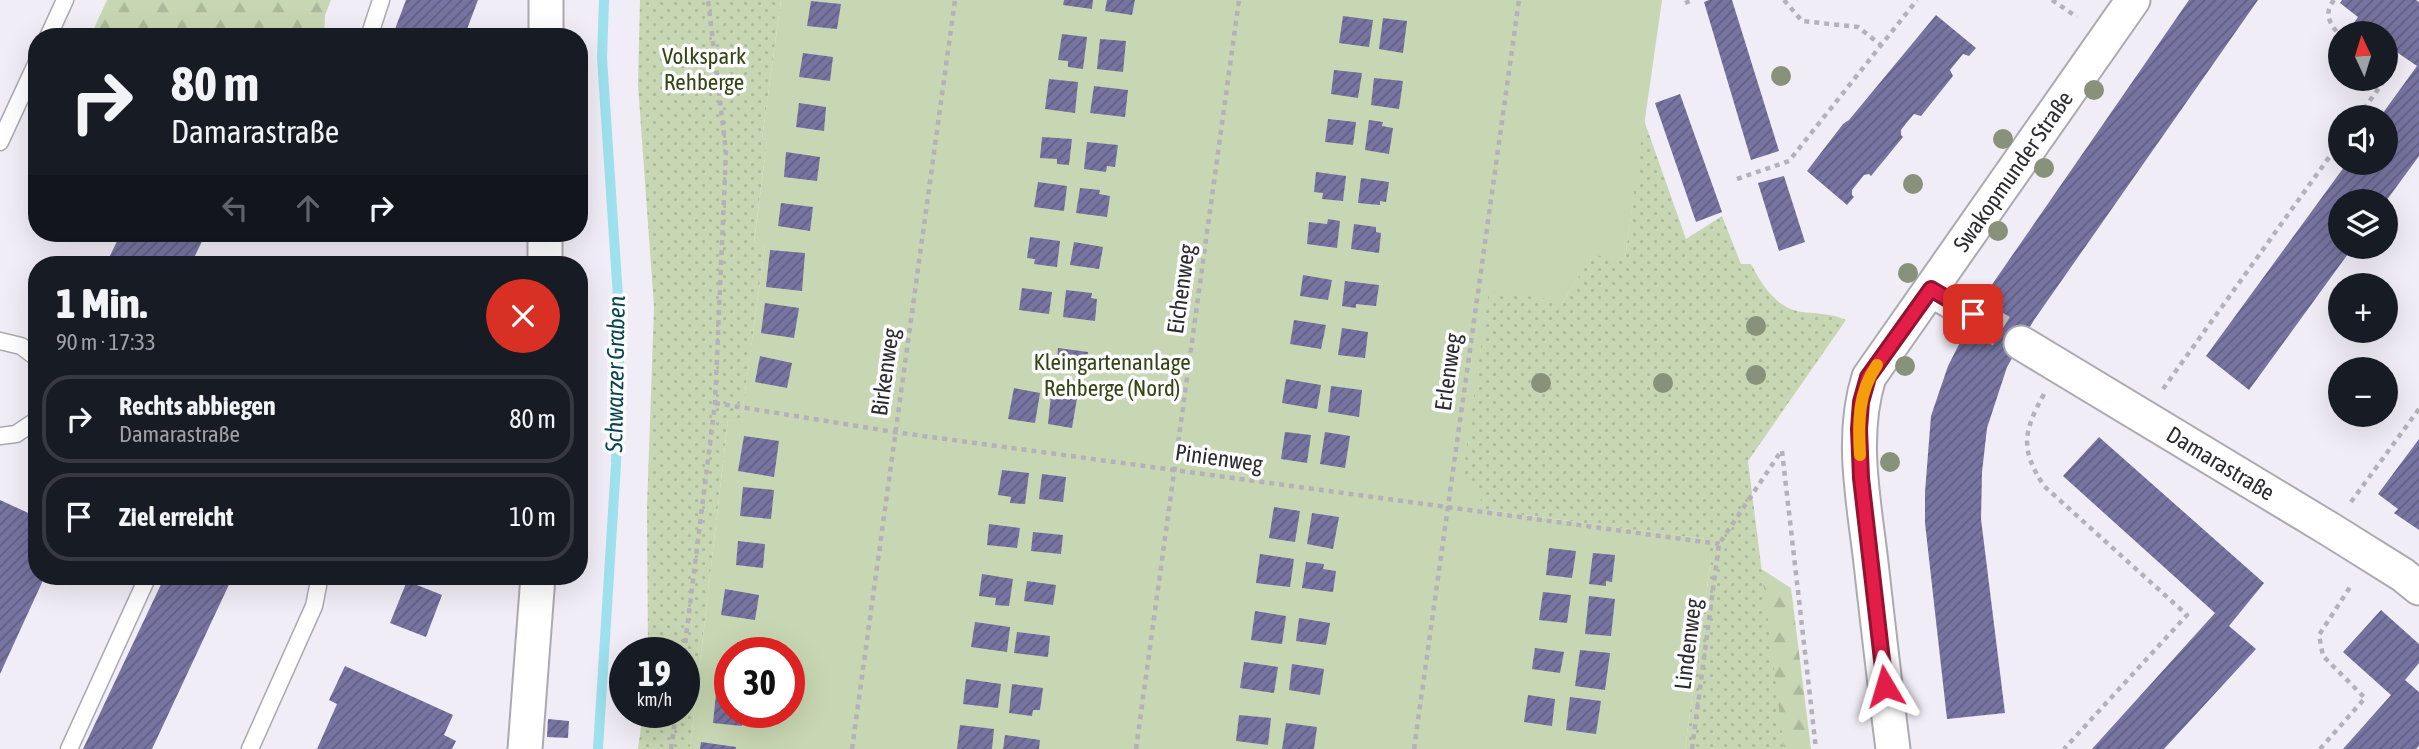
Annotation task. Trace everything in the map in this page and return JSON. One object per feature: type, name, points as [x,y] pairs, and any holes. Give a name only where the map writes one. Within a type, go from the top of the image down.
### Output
[{"type":"street","points":[[546,0],[546,28]]},
{"type":"street","name":"Swakopmunder Straße","points":[[1893,749],[1861,478],[1859,429],[1861,402],[1868,377],[2133,0]]},
{"type":"street","points":[[1931,289],[1973,314]]},
{"type":"street","name":"Damarastraße","points":[[2021,343],[2331,530],[2419,588]]},
{"type":"street","points":[[525,749],[537,585]]},
{"type":"lane","points":[[52,28],[65,0]]},
{"type":"lane","points":[[372,28],[381,0]]},
{"type":"lane","points":[[0,142],[28,81]]},
{"type":"lane","points":[[0,341],[21,346],[28,351]]},
{"type":"lane","points":[[0,436],[16,434],[28,426]]},
{"type":"lane","points":[[69,749],[144,585]]},
{"type":"lane","points":[[250,749],[314,606],[318,585]]},
{"type":"path","points":[[686,637],[715,403],[726,152],[708,0]]},
{"type":"path","name":"Birkenweg","points":[[852,749],[955,0]]},
{"type":"path","name":"Eichenweg","points":[[1136,749],[1239,0]]},
{"type":"path","name":"Erlenweg","points":[[1414,749],[1519,0]]},
{"type":"path","points":[[1685,3],[1693,0]]},
{"type":"path","points":[[1784,0],[1802,21],[1858,26],[1881,44]]},
{"type":"path","points":[[1737,178],[1789,160],[1917,0]]},
{"type":"path","points":[[2052,0],[2077,17]]},
{"type":"path","points":[[2329,21],[2328,8],[2334,0]]},
{"type":"path","points":[[2143,416],[2328,159]]},
{"type":"path","points":[[2060,366],[2028,422],[2027,444],[2031,466],[2044,486],[2187,615],[2064,749]]},
{"type":"path","name":"Pinienweg","points":[[715,403],[894,432],[1719,544]]},
{"type":"path","points":[[2331,530],[2419,409]]},
{"type":"path","points":[[1719,544],[1782,450],[1816,749]]},
{"type":"path","name":"Lindenweg","points":[[1692,749],[1719,544]]},
{"type":"path","points":[[2320,749],[2365,698],[2323,656],[2319,635],[2370,555]]},
{"type":"path","points":[[671,749],[674,728]]},
{"type":"green space","points":[[107,0],[331,0],[325,15],[324,28],[94,28]]},
{"type":"green space","name":"Volkspark Rehberge","points":[[640,0],[781,0],[762,139],[767,140],[754,242],[765,245],[741,422],[728,420],[700,662],[700,637],[648,637],[647,507],[654,307],[638,85]]},
{"type":"green space","name":"Kleingartenanlage Rehberge (Nord)","points":[[781,0],[1662,0],[1625,259],[1593,256],[1563,301],[1487,510],[1706,539],[1711,559],[1685,749],[690,749],[692,728],[700,728],[700,662],[728,420],[741,421],[765,245],[754,243],[767,140],[762,139]]},
{"type":"green space","points":[[1644,120],[1686,239],[1722,216],[1741,264],[1751,264],[1777,301],[1793,310],[1846,320],[1748,461],[1784,749],[1685,749],[1711,559],[1705,539],[1487,510],[1463,473],[1489,291],[1563,301],[1593,255],[1625,259]]},
{"type":"green space","points":[[1736,561],[1763,570],[1791,588],[1811,749],[1700,749]]},
{"type":"green space","name":"Volkspark Rehberge","points":[[641,728],[692,728],[690,749],[638,749]]},
{"type":"building","points":[[406,0],[478,0],[467,28],[395,28]]},
{"type":"building","points":[[1064,0],[1093,0],[1092,9],[1063,5]]},
{"type":"building","points":[[1107,0],[1135,0],[1132,15],[1105,11]]},
{"type":"building","points":[[1732,0],[1779,151],[1751,160],[1704,2]]},
{"type":"building","points":[[2189,0],[2258,0],[2034,320],[2007,367],[1987,428],[1981,519],[2005,713],[1947,719],[1925,523],[1931,416],[1948,366],[1982,299]]},
{"type":"building","points":[[2342,0],[2419,2],[2419,156],[2395,189],[2328,189],[2338,175],[2398,175],[2398,105],[2389,105],[2417,66],[2398,53],[2398,21],[2355,21],[2358,17],[2340,3]]},
{"type":"building","points":[[811,1],[841,4],[837,29],[807,26]]},
{"type":"building","points":[[1936,15],[1976,48],[1969,56],[1963,54],[1950,70],[1953,76],[1921,116],[1914,114],[1908,121],[1901,130],[1903,137],[1871,176],[1864,175],[1852,190],[1854,197],[1847,205],[1807,171],[1843,124]]},
{"type":"building","points":[[1343,16],[1373,20],[1369,47],[1339,43]]},
{"type":"building","points":[[1383,18],[1407,21],[1403,53],[1379,49]]},
{"type":"building","points":[[1062,34],[1087,37],[1083,69],[1068,67],[1068,61],[1058,60]]},
{"type":"building","points":[[1100,39],[1126,41],[1123,72],[1097,69]]},
{"type":"building","points":[[803,53],[833,57],[830,81],[799,77]]},
{"type":"building","points":[[1334,70],[1362,73],[1358,98],[1331,94]]},
{"type":"building","points":[[1374,78],[1403,81],[1399,109],[1371,105]]},
{"type":"building","points":[[1049,79],[1078,82],[1075,113],[1045,109]]},
{"type":"building","points":[[1094,86],[1128,90],[1125,117],[1090,113]]},
{"type":"building","points":[[1680,94],[1722,212],[1696,222],[1655,103]]},
{"type":"building","points":[[799,103],[826,107],[824,131],[796,127]]},
{"type":"building","points":[[1328,119],[1356,122],[1353,145],[1325,142]]},
{"type":"building","points":[[1369,120],[1383,122],[1382,126],[1393,128],[1389,154],[1365,150]]},
{"type":"building","points":[[1042,137],[1072,139],[1069,165],[1057,164],[1057,159],[1040,158]]},
{"type":"building","points":[[1087,142],[1118,145],[1115,167],[1107,166],[1106,172],[1084,169]]},
{"type":"building","points":[[786,152],[820,157],[817,181],[784,177]]},
{"type":"building","points":[[1316,172],[1346,176],[1343,201],[1322,199],[1323,193],[1314,192]]},
{"type":"building","points":[[1784,176],[1805,242],[1779,251],[1758,183]]},
{"type":"building","points":[[1361,178],[1389,182],[1386,202],[1380,201],[1380,205],[1358,203]]},
{"type":"building","points":[[1038,182],[1067,186],[1064,211],[1034,207]]},
{"type":"building","points":[[1080,188],[1100,190],[1099,194],[1110,196],[1107,217],[1076,213]]},
{"type":"building","points":[[2328,189],[2328,259],[2344,259],[2334,273],[2328,273],[2328,281],[2249,390],[2206,356]]},
{"type":"building","points":[[781,203],[813,207],[810,231],[778,226]]},
{"type":"building","points":[[1328,219],[1340,221],[1337,248],[1307,244],[1309,222],[1327,224]]},
{"type":"building","points":[[1354,224],[1376,227],[1376,232],[1381,233],[1379,253],[1351,249]]},
{"type":"building","points":[[1030,237],[1060,241],[1057,267],[1034,264],[1035,259],[1027,258]]},
{"type":"building","points":[[117,242],[202,242],[195,256],[110,256]]},
{"type":"building","points":[[1074,242],[1103,247],[1099,269],[1070,265]]},
{"type":"building","points":[[770,250],[805,253],[802,291],[766,287]]},
{"type":"building","points":[[1303,275],[1332,280],[1328,300],[1300,296]]},
{"type":"building","points":[[1345,281],[1379,285],[1376,306],[1342,306]]},
{"type":"building","points":[[1022,288],[1052,292],[1049,314],[1019,310]]},
{"type":"building","points":[[1066,290],[1092,293],[1091,298],[1097,299],[1095,321],[1063,317]]},
{"type":"building","points":[[765,303],[799,308],[794,338],[761,333]]},
{"type":"building","points":[[1294,320],[1326,325],[1321,349],[1290,344]]},
{"type":"building","points":[[1342,328],[1368,332],[1365,358],[1338,355]]},
{"type":"building","points":[[1058,348],[1088,352],[1086,372],[1056,368]]},
{"type":"building","points":[[760,356],[792,363],[787,388],[755,382]]},
{"type":"building","points":[[1286,379],[1321,385],[1317,409],[1282,403]]},
{"type":"building","points":[[1331,386],[1362,390],[1359,417],[1328,412]]},
{"type":"building","points":[[1014,388],[1040,393],[1035,423],[1008,419]]},
{"type":"building","points":[[1051,395],[1077,398],[1072,428],[1048,424]]},
{"type":"building","points":[[1285,432],[1311,435],[1307,463],[1281,459]]},
{"type":"building","points":[[1325,432],[1350,436],[1345,468],[1320,464]]},
{"type":"building","points":[[744,436],[779,441],[774,477],[738,471]]},
{"type":"building","points":[[2099,437],[2264,583],[2229,626],[2256,649],[2164,749],[2092,749],[2215,613],[2063,476]]},
{"type":"building","points":[[2419,439],[2419,530],[2394,513],[2398,509],[2378,494]]},
{"type":"building","points":[[1002,470],[1029,473],[1025,504],[1010,503],[1011,497],[998,495]]},
{"type":"building","points":[[1042,474],[1066,477],[1063,502],[1039,499]]},
{"type":"building","points":[[743,487],[774,490],[771,519],[740,516]]},
{"type":"building","points":[[0,500],[28,513],[28,585],[41,585],[0,674]]},
{"type":"building","points":[[1274,507],[1300,511],[1295,542],[1269,538]]},
{"type":"building","points":[[1312,513],[1339,517],[1333,549],[1307,544]]},
{"type":"building","points":[[989,524],[1020,528],[1017,548],[987,545]]},
{"type":"building","points":[[1033,532],[1063,535],[1061,554],[1031,551]]},
{"type":"building","points":[[738,541],[765,544],[763,568],[736,565]]},
{"type":"building","points":[[1549,548],[1576,551],[1572,578],[1546,575]]},
{"type":"building","points":[[1593,553],[1615,555],[1612,582],[1606,581],[1606,586],[1589,584]]},
{"type":"building","points":[[1260,554],[1294,559],[1290,587],[1256,583]]},
{"type":"building","points":[[1306,562],[1324,564],[1323,569],[1336,571],[1333,592],[1302,588]]},
{"type":"building","points":[[982,574],[1013,579],[1009,606],[995,605],[996,598],[979,596]]},
{"type":"building","points":[[1027,581],[1056,585],[1053,605],[1024,601]]},
{"type":"building","points":[[161,585],[229,585],[152,749],[83,749]]},
{"type":"building","points":[[405,585],[417,585],[442,595],[426,637],[390,623]]},
{"type":"building","points":[[725,589],[759,595],[755,620],[721,615]]},
{"type":"building","points":[[1543,592],[1571,595],[1567,623],[1539,620]]},
{"type":"building","points":[[1589,596],[1615,599],[1611,636],[1585,634]]},
{"type":"building","points":[[2381,610],[2419,644],[2419,663],[2405,680],[2419,692],[2419,746],[2416,749],[2343,749],[2391,695],[2343,652]]},
{"type":"building","points":[[1255,611],[1286,616],[1282,644],[1251,640]]},
{"type":"building","points":[[1299,618],[1330,623],[1326,645],[1296,641]]},
{"type":"building","points":[[975,622],[1010,627],[1007,652],[971,647]]},
{"type":"building","points":[[1017,632],[1050,636],[1048,657],[1014,653]]},
{"type":"building","points":[[1535,648],[1564,652],[1560,673],[1532,669]]},
{"type":"building","points":[[1580,650],[1610,653],[1605,690],[1575,686]]},
{"type":"building","points":[[1244,662],[1278,667],[1274,693],[1240,688]]},
{"type":"building","points":[[1292,664],[1324,669],[1320,695],[1289,690]]},
{"type":"building","points":[[345,666],[453,715],[444,735],[456,741],[452,749],[317,749],[337,704],[329,700]]},
{"type":"building","points":[[966,679],[1001,684],[998,708],[963,704]]},
{"type":"building","points":[[1012,684],[1043,688],[1040,710],[1033,710],[1032,716],[1009,713]]},
{"type":"building","points":[[1528,695],[1555,699],[1552,726],[1524,722]]},
{"type":"building","points":[[1570,697],[1601,701],[1596,734],[1566,730]]},
{"type":"building","points":[[1239,715],[1271,718],[1268,745],[1236,741]]},
{"type":"building","points":[[548,719],[569,721],[568,738],[547,737]]},
{"type":"building","points":[[1286,723],[1317,727],[1314,749],[1282,749]]},
{"type":"building","points":[[960,725],[994,729],[992,749],[957,749]]},
{"type":"building","points":[[1005,735],[1040,740],[1039,749],[1003,749]]},
{"type":"building","points":[[701,742],[736,747],[736,749],[700,749]]},
{"type":"waterway","name":"Schwarzer Graben","points":[[598,749],[616,464],[620,327],[602,58],[604,0]]},
{"type":"tunnel","points":[[1973,314],[2021,343]]},
{"type":"slow traffic","points":[[1860,455],[1861,402],[1868,377],[1877,365]]},
{"type":"route","points":[[1885,686],[1861,478],[1861,402],[1868,377],[1931,289],[1973,314]]}]
